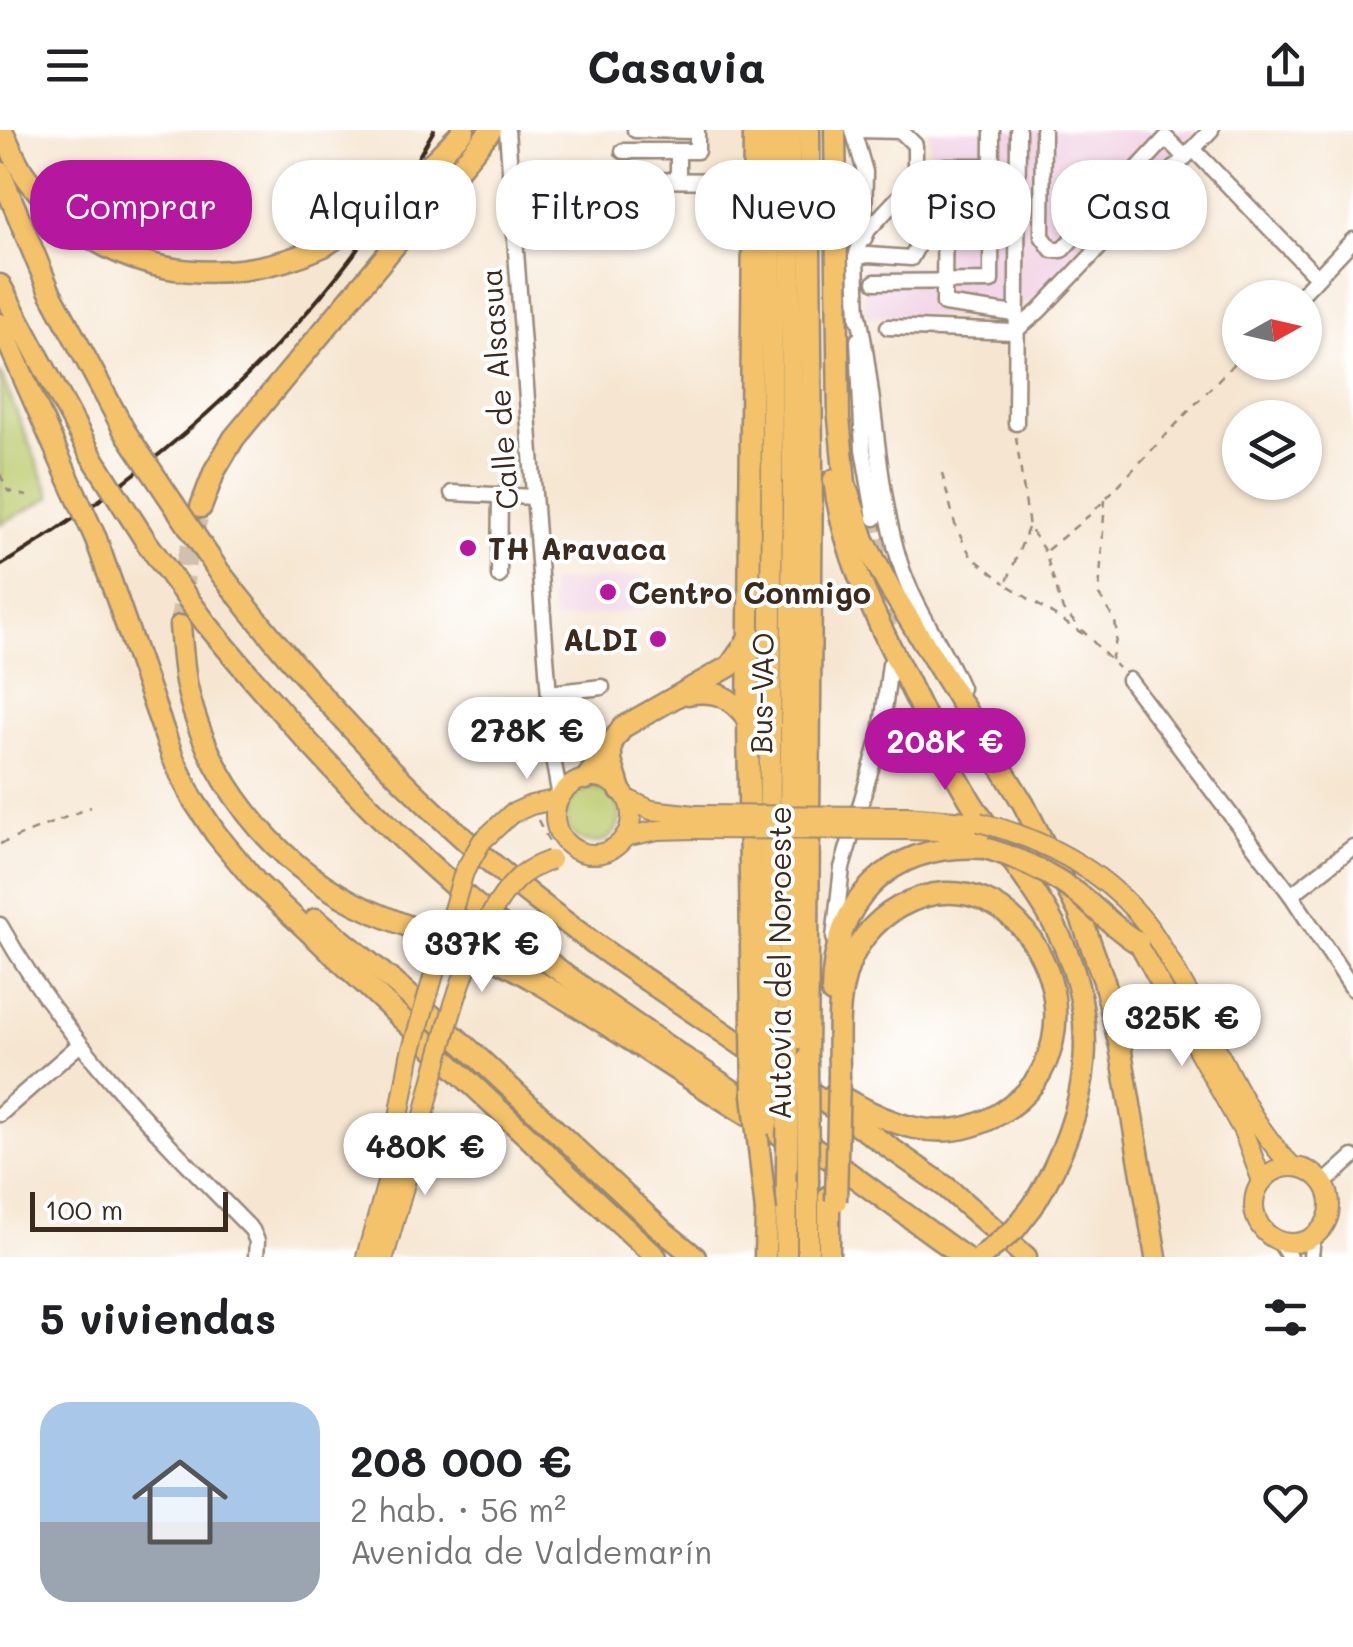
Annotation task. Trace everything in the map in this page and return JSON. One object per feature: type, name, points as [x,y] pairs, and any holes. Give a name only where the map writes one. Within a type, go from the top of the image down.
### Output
[{"type":"highway","points":[[2,130],[25,176],[58,214],[89,236],[140,261],[182,271],[250,271],[324,246],[436,160],[464,130]]},
{"type":"highway","points":[[201,507],[215,470],[234,438],[492,130]]},
{"type":"highway","points":[[754,130],[754,160]]},
{"type":"highway","name":"Autovía del Noroeste","points":[[766,1257],[760,1028],[772,489],[770,130]]},
{"type":"highway","name":"Bus-VAO","points":[[786,1257],[792,522],[789,130]]},
{"type":"highway","name":"Autovía del Noroeste","points":[[808,1257],[812,482],[809,130]]},
{"type":"highway","points":[[826,130],[830,440],[837,504],[852,564],[954,772],[1056,928],[1081,1002],[1085,1048],[1080,1100],[1066,1146],[1033,1206],[1015,1228],[981,1257]]},
{"type":"highway","points":[[835,130],[839,418],[845,483],[864,540],[888,585],[1032,820],[1079,912],[1095,954],[1120,1046],[1156,1257]]},
{"type":"highway","points":[[0,172],[49,290],[124,430],[218,570],[302,675],[363,743],[533,898],[946,1187],[1026,1257]]},
{"type":"highway","points":[[753,250],[748,718],[760,1028]]},
{"type":"highway","points":[[0,284],[90,455],[147,542],[206,622],[334,772],[475,904],[595,996],[868,1184],[964,1257]]},
{"type":"highway","points":[[0,324],[96,539],[173,758],[200,810],[255,881],[656,1257]]},
{"type":"highway","points":[[180,626],[186,686],[218,769],[254,822],[314,879],[353,903],[516,970],[570,1000],[742,1114],[868,1184]]},
{"type":"highway","points":[[583,780],[634,719],[730,666],[749,638]]},
{"type":"highway","points":[[676,696],[715,693],[730,699],[748,718]]},
{"type":"highway","points":[[611,742],[611,761],[623,794]]},
{"type":"highway","points":[[831,1257],[835,1074],[832,984],[838,944],[849,911],[870,885],[891,867],[928,852],[964,847],[983,836],[1059,881],[1138,943]]},
{"type":"highway","points":[[243,864],[402,989],[663,1232],[695,1257]]},
{"type":"highway","points":[[629,967],[881,1120],[914,1129],[952,1130],[977,1124],[1008,1108],[1040,1073],[1052,1047],[1057,1015],[1052,978],[1032,938],[1022,926],[991,905],[960,896],[928,896],[885,916],[863,937],[845,978],[835,1074]]},
{"type":"main road","points":[[366,1257],[390,1172],[410,1056],[464,872],[482,842],[511,814],[560,798],[583,780],[608,781],[651,810],[695,822]]},
{"type":"main road","points":[[623,794],[630,818],[624,837]]},
{"type":"main road","points":[[560,798],[555,817],[558,830],[570,846],[582,852]]},
{"type":"main road","points":[[384,1257],[459,989],[484,930],[512,884],[521,874],[554,859],[582,852],[605,852],[624,837],[695,822],[906,823],[938,831],[1032,838],[1099,877],[1152,931],[1258,1122],[1293,1167]]},
{"type":"main road","points":[[1138,943],[1243,1130],[1262,1181]]},
{"type":"main road","points":[[1293,1167],[1307,1170],[1323,1184],[1329,1212],[1314,1236],[1284,1249],[1262,1229],[1255,1216],[1254,1201],[1262,1181],[1276,1170],[1293,1167]]},
{"type":"street","name":"Calle de Alsasua","points":[[506,130],[508,160]]},
{"type":"street","points":[[623,151],[697,150],[697,131],[635,130]]},
{"type":"street","points":[[875,518],[860,421],[856,258],[864,223],[866,172],[856,130],[901,132],[916,145],[916,160]]},
{"type":"street","points":[[992,130],[992,160]]},
{"type":"street","points":[[1016,423],[1018,130]]},
{"type":"street","points":[[1043,130],[1042,236],[1048,247],[1058,251],[1166,133],[1196,141],[1317,277]]},
{"type":"street","points":[[888,327],[1014,332],[1039,311],[1196,141]]},
{"type":"street","points":[[678,150],[678,179],[695,179]]},
{"type":"street","points":[[856,258],[868,230],[891,206]]},
{"type":"street","points":[[1314,280],[1353,240]]},
{"type":"street","name":"Calle de Alsasua","points":[[515,250],[548,693],[560,798]]},
{"type":"street","points":[[910,258],[915,250]]},
{"type":"street","points":[[945,250],[944,304],[1014,314]]},
{"type":"street","points":[[875,282],[990,281],[991,250]]},
{"type":"street","points":[[856,258],[945,258]]},
{"type":"street","points":[[858,311],[871,376],[880,473],[900,564],[918,611],[954,671],[976,726]]},
{"type":"street","points":[[452,493],[534,497]]},
{"type":"street","points":[[499,576],[500,495]]},
{"type":"street","points":[[832,984],[842,868],[881,734],[890,664]]},
{"type":"street","points":[[1130,680],[1291,895],[1353,989]]},
{"type":"street","points":[[548,693],[602,687]]},
{"type":"street","points":[[554,764],[565,775],[583,780]]},
{"type":"street","points":[[1291,895],[1353,847]]},
{"type":"street","points":[[0,925],[26,972],[79,1045],[252,1230],[257,1241],[256,1257]]},
{"type":"street","points":[[0,1114],[79,1045]]},
{"type":"street","points":[[1323,1184],[1353,1157]]},
{"type":"street","points":[[1311,1257],[1314,1236]]},
{"type":"path","points":[[1045,554],[1106,498],[1222,376]]},
{"type":"path","points":[[1016,423],[1029,527],[1045,554],[1063,610],[1130,680]]},
{"type":"path","points":[[942,473],[956,528],[971,556],[1087,637]]},
{"type":"path","points":[[0,474],[8,491],[27,496]]},
{"type":"path","points":[[1106,498],[1099,595],[1116,621],[1118,636],[1111,661]]},
{"type":"path","points":[[1006,584],[1029,527]]},
{"type":"path","points":[[530,805],[554,859]]},
{"type":"path","points":[[0,844],[91,807]]},
{"type":"shaded area","points":[[930,130],[1196,130],[1167,160],[1051,160],[1051,250],[1081,250],[1033,300],[988,316],[865,316],[863,267],[929,266],[929,250],[1031,250],[1031,160],[930,160]]},
{"type":"shaded area","points":[[642,576],[644,609],[552,621],[550,583]]},
{"type":"green space","points":[[0,372],[51,497],[0,524]]},
{"type":"green space","points":[[593,789],[612,797],[620,816],[612,835],[593,843],[574,835],[566,816],[574,797]]},
{"type":"tunnel","points":[[180,626],[186,562],[201,507]]},
{"type":"tunnel","points":[[875,518],[885,569]]},
{"type":"tunnel","points":[[888,590],[890,643]]},
{"type":"railway","points":[[0,566],[128,479],[246,377],[349,261],[434,130]]},
{"type":"place","name":"TH Aravaca","points":[[468,548]]},
{"type":"place","name":"Centro Conmigo","points":[[608,592]]},
{"type":"place","name":"ALDI","points":[[658,639]]}]
